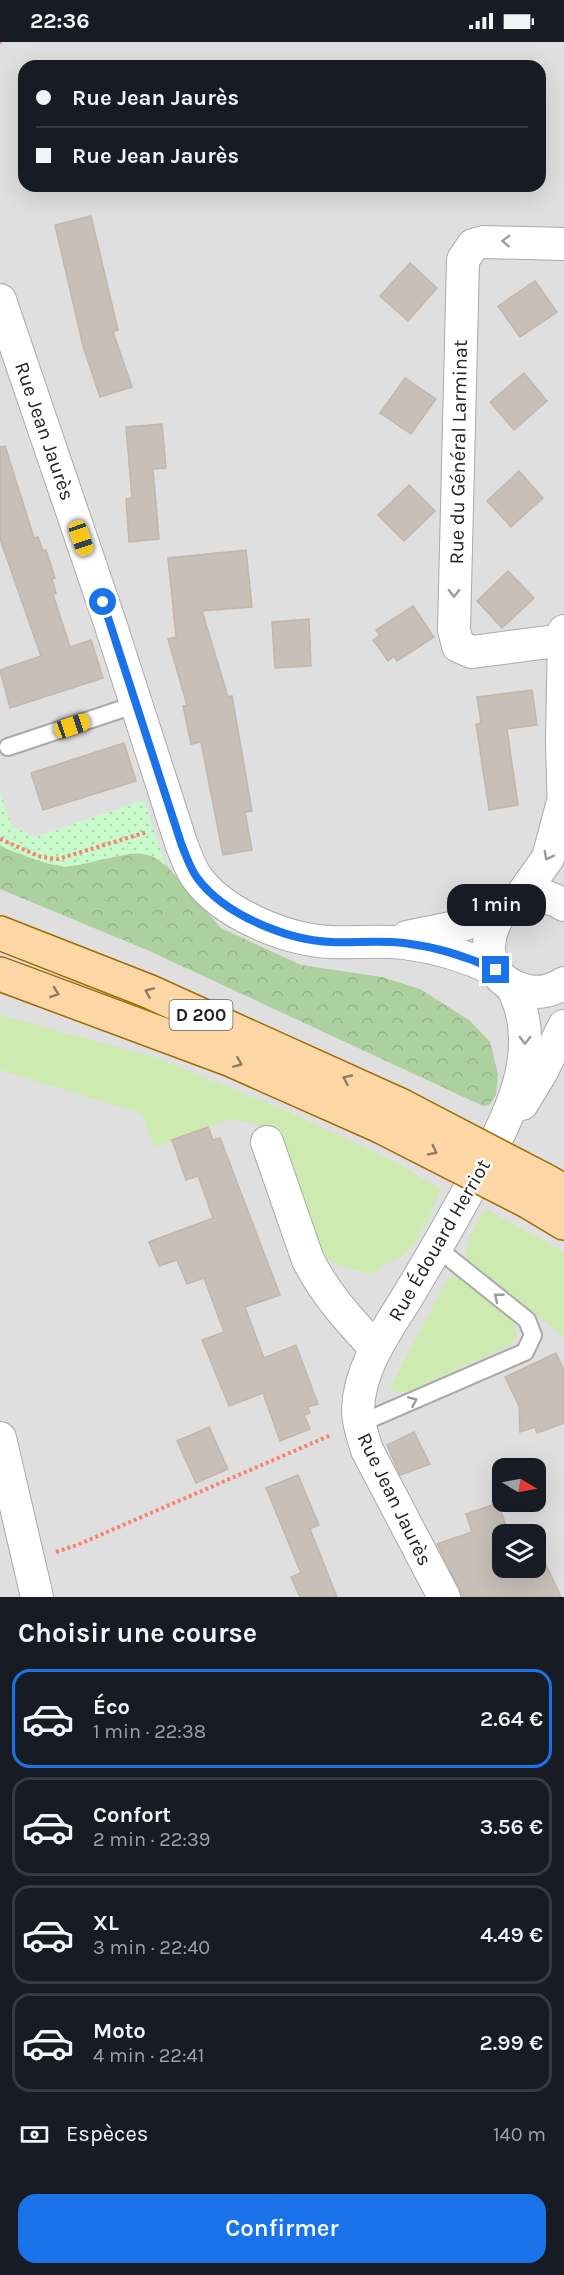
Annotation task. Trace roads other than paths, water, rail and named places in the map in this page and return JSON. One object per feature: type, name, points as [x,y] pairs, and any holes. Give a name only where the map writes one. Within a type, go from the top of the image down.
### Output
[{"type":"main road","name":"D 200","points":[[0,933],[148,991],[390,1115],[546,1191],[564,1222]]},
{"type":"main road","name":"D 200","points":[[0,974],[229,1059],[390,1115]]},
{"type":"street","name":"Rue du Général Larminat","points":[[563,640],[471,652],[458,646],[454,630],[463,260],[473,245],[483,242],[564,244]]},
{"type":"street","name":"Rue Jean Jaurès","points":[[0,300],[137,704],[175,824],[196,877],[216,897],[245,916],[297,938],[332,942],[386,941],[449,951],[504,977],[522,990],[539,992],[564,983]]},
{"type":"street","points":[[509,907],[548,858],[563,809],[564,631]]},
{"type":"street","name":"Rue Jean Jaurès","points":[[386,941],[456,927],[541,896],[564,905]]},
{"type":"street","name":"Rue Édouard Herriot","points":[[502,1131],[517,1089],[525,1053],[524,1018],[519,999],[490,953],[491,929],[509,907]]},
{"type":"street","name":"Rue Édouard Herriot","points":[[375,1349],[437,1248],[502,1131],[534,1086],[564,1026]]},
{"type":"street","points":[[267,1142],[315,1275],[326,1293],[375,1349]]},
{"type":"street","name":"Rue Jean Jaurès","points":[[375,1349],[363,1382],[359,1424],[367,1450],[444,1597]]},
{"type":"street","points":[[0,1438],[37,1597]]},
{"type":"lane","points":[[8,747],[137,704]]},
{"type":"lane","points":[[359,1424],[525,1352],[533,1335],[527,1320],[437,1248]]}]
